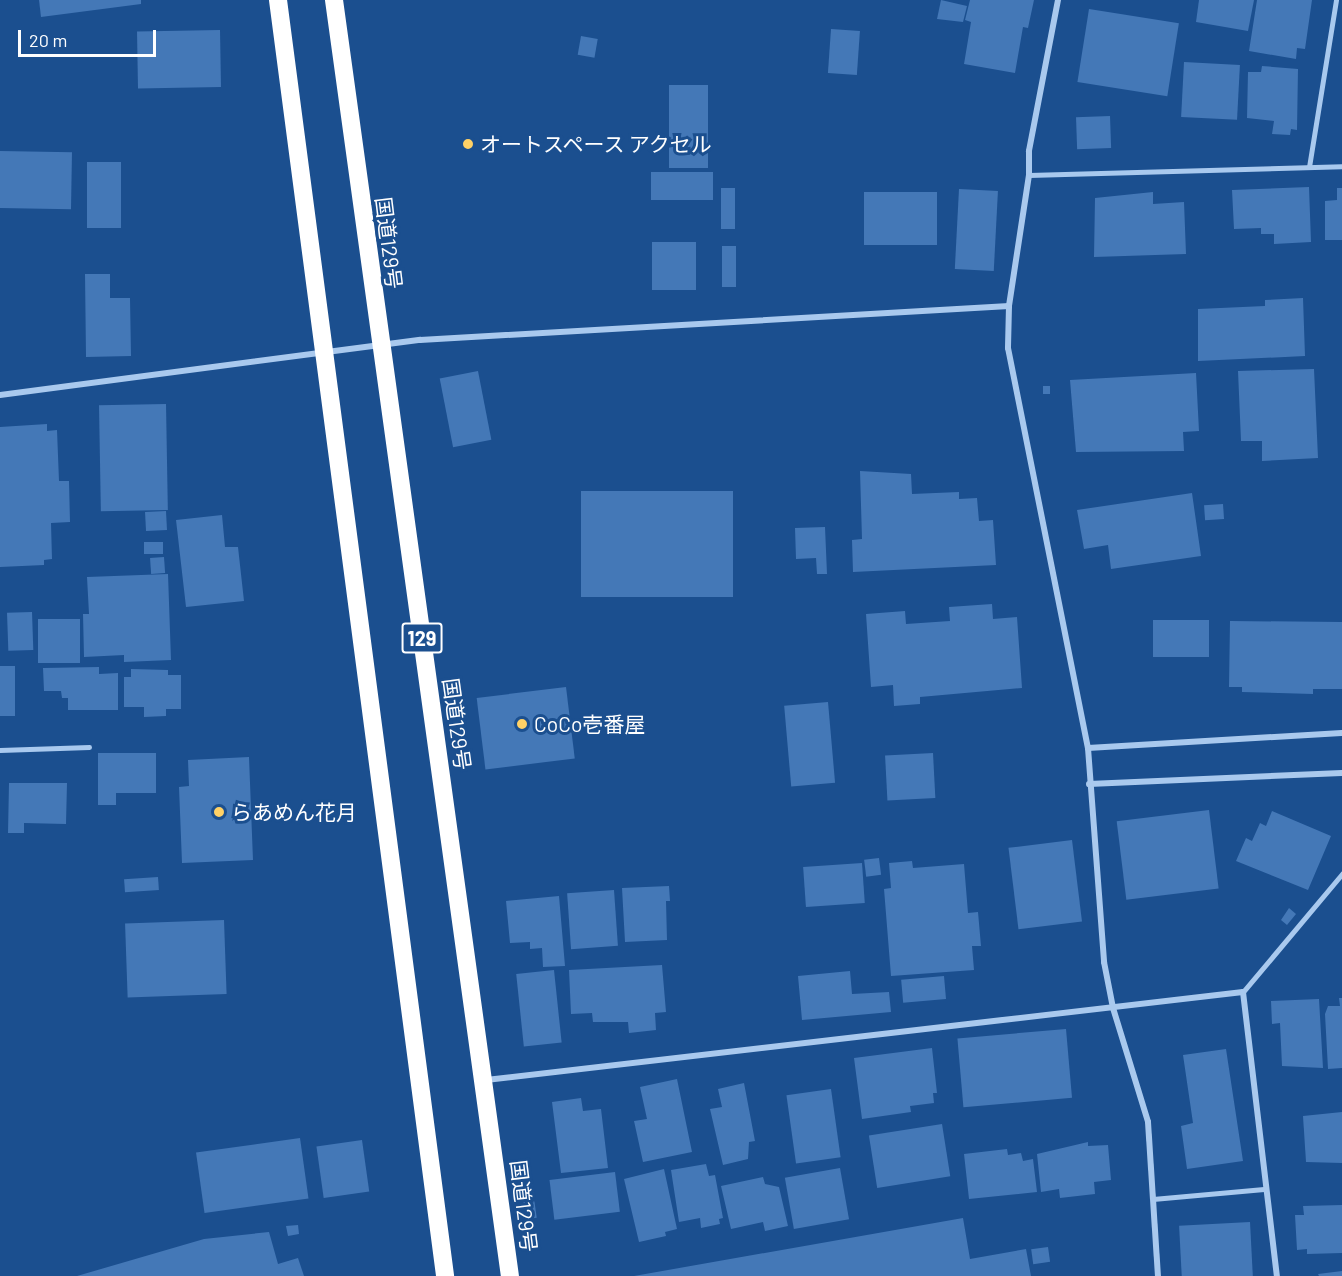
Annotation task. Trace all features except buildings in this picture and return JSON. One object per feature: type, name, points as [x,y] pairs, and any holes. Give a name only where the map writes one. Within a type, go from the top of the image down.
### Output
[{"type":"highway","points":[[278,0],[445,1276]]},
{"type":"highway","name":"国道129号","points":[[334,0],[380,346],[486,1080],[510,1276]]},
{"type":"street","points":[[1058,0],[1029,151],[1029,175],[1009,306],[1008,348],[1088,748],[1104,962],[1113,1008],[1148,1122],[1158,1276]]},
{"type":"street","points":[[0,394],[420,340],[1009,306]]},
{"type":"street","points":[[1088,748],[1342,733]]},
{"type":"street","points":[[1089,784],[1342,773]]},
{"type":"street","points":[[486,1080],[1243,992],[1264,1189],[1277,1276]]},
{"type":"lane","points":[[1309,167],[1336,0]]},
{"type":"lane","points":[[1029,175],[1342,166]]},
{"type":"lane","points":[[0,750],[89,747]]},
{"type":"lane","points":[[1243,992],[1342,874]]},
{"type":"lane","points":[[1153,1199],[1264,1189]]},
{"type":"place","name":"オートスペース アクセル","points":[[468,144]]},
{"type":"place","name":"CoCo壱番屋","points":[[522,724]]},
{"type":"place","name":"らあめん花月","points":[[219,812]]}]
